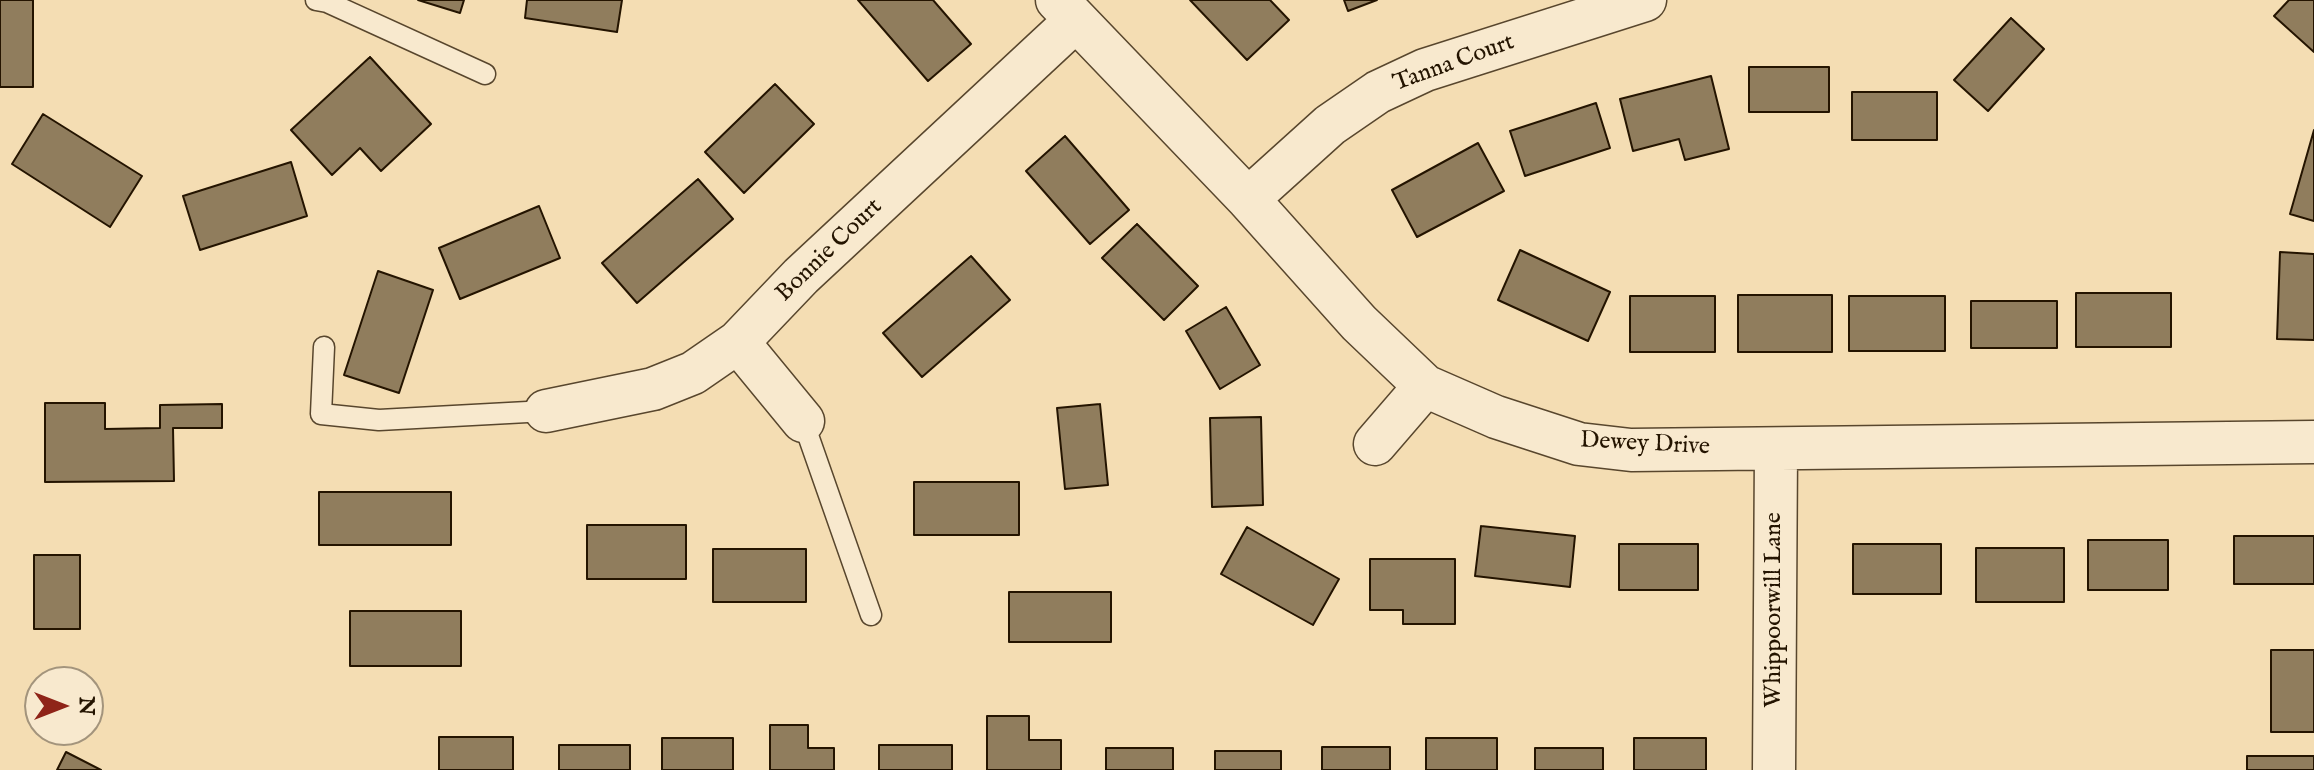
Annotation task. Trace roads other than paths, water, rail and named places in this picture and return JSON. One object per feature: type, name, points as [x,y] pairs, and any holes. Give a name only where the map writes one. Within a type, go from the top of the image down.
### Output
[{"type":"street","name":"Tanna Court","points":[[1248,199],[1330,125],[1378,92],[1425,70],[1645,0]]},
{"type":"street","name":"Dewey Drive","points":[[1066,10],[1248,199],[1359,323],[1425,386],[1496,417],[1579,444],[1631,450],[2314,442]]},
{"type":"street","name":"Bonnie Court","points":[[546,411],[653,389],[693,373],[738,342],[1066,10]]},
{"type":"street","points":[[738,342],[803,421]]},
{"type":"street","points":[[1375,444],[1425,386]]},
{"type":"street","name":"Whippoorwill Lane","points":[[1774,770],[1776,449]]},
{"type":"lane","points":[[316,0],[327,2],[485,74]]},
{"type":"lane","points":[[324,347],[321,414],[379,420],[546,411]]},
{"type":"lane","points":[[803,421],[871,615]]}]
